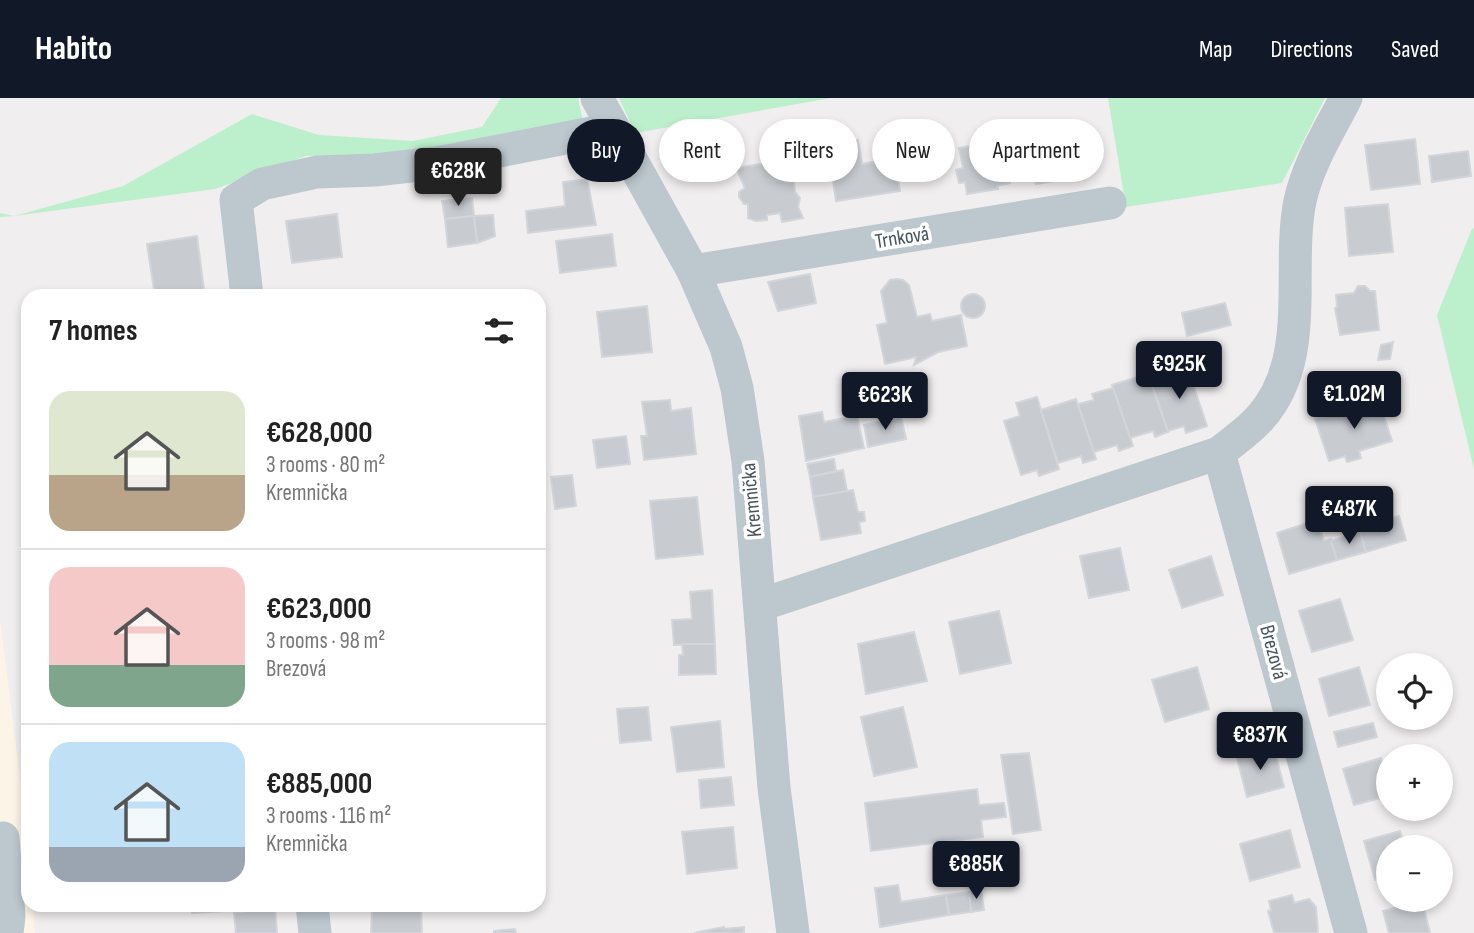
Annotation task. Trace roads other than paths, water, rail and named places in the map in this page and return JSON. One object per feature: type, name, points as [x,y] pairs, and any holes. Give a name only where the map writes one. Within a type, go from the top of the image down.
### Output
[{"type":"street","name":"Kremnička","points":[[597,98],[607,119]]},
{"type":"street","points":[[760,605],[1219,453],[1260,419],[1280,388],[1289,355],[1296,301],[1300,200],[1310,168],[1346,98]]},
{"type":"street","points":[[246,289],[236,200],[262,184],[317,172],[375,170],[437,163],[567,138]]},
{"type":"street","name":"Kremnička","points":[[642,182],[693,271],[726,346],[737,388],[748,461],[766,703],[793,933]]},
{"type":"street","name":"Trnková","points":[[693,271],[1110,203]]},
{"type":"street","name":"Brezová","points":[[1219,453],[1352,933]]},
{"type":"street","points":[[0,839],[3,838],[3,887],[9,916],[7,933]]},
{"type":"street","points":[[313,912],[315,933]]}]
